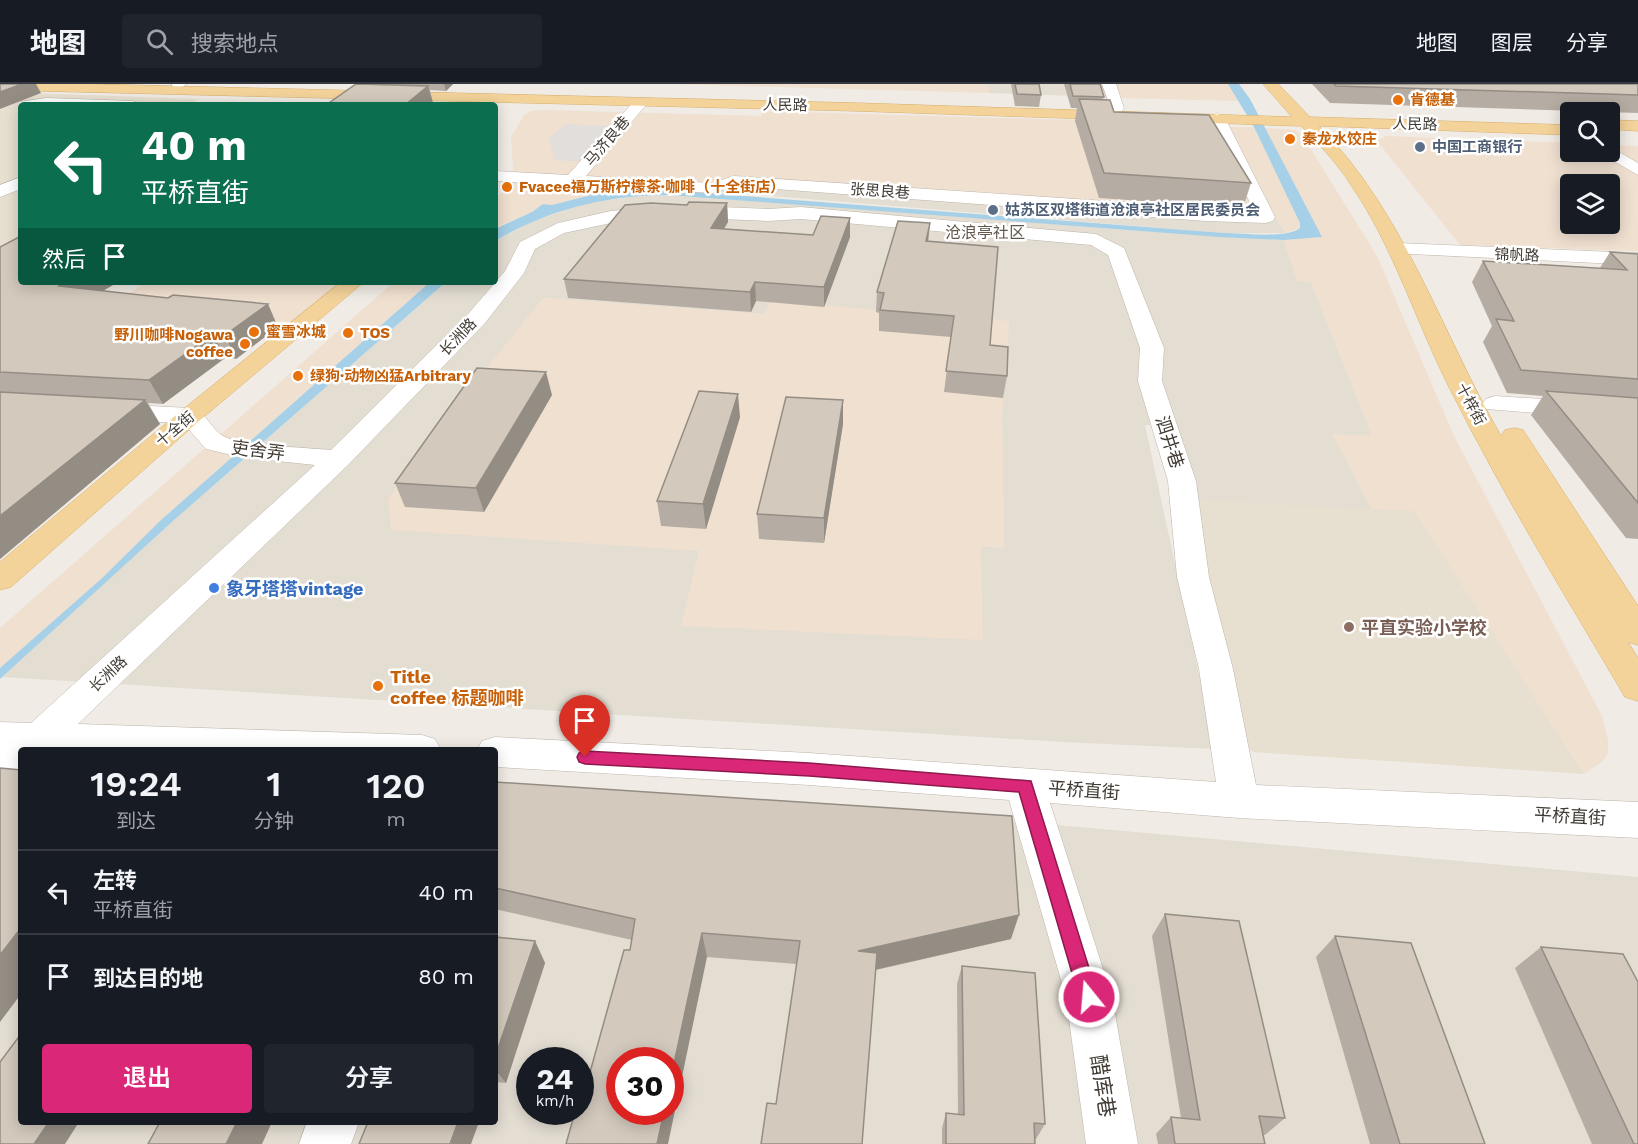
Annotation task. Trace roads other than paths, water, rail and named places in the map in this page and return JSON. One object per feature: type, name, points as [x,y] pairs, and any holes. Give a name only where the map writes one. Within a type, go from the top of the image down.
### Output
[{"type":"main road","name":"人民路","points":[[155,84],[476,94],[1117,108],[1223,116]]},
{"type":"main road","points":[[1270,84],[1310,118]]},
{"type":"main road","points":[[1286,84],[1310,118]]},
{"type":"main road","name":"人民路","points":[[0,86],[139,91],[476,94],[641,102],[1273,116],[1560,130]]},
{"type":"main road","name":"人民路","points":[[1310,118],[1560,124]]},
{"type":"main road","name":"十梓街","points":[[1310,118],[1377,184],[1407,250],[1462,388],[1553,548],[1638,687]]},
{"type":"main road","points":[[1620,125],[1638,126]]},
{"type":"main road","points":[[1620,131],[1638,132]]},
{"type":"main road","name":"十梓街","points":[[1407,250],[1495,404],[1575,536],[1638,633]]},
{"type":"main road","name":"十全街","points":[[0,579],[190,416],[350,285]]},
{"type":"street","points":[[1108,84],[1117,108]]},
{"type":"street","points":[[116,102],[139,91]]},
{"type":"street","name":"马济良巷","points":[[572,180],[641,102]]},
{"type":"street","name":"张思良巷","points":[[498,176],[713,188],[735,181],[960,213],[1266,217],[1223,116]]},
{"type":"street","points":[[1620,159],[1638,170]]},
{"type":"street","points":[[0,192],[18,183]]},
{"type":"street","name":"长洲路","points":[[0,774],[19,744],[338,459],[477,318],[514,273],[511,253],[558,229],[611,217],[672,211],[768,215],[960,213]]},
{"type":"street","name":"泗井巷","points":[[960,213],[1096,240],[1117,252],[1152,348],[1150,381],[1182,481],[1193,577],[1216,669],[1239,801]]},
{"type":"street","name":"锦帆路","points":[[1407,250],[1638,259]]},
{"type":"street","points":[[1495,404],[1638,413]]},
{"type":"street","points":[[83,410],[190,416]]},
{"type":"street","name":"吏舍弄","points":[[190,416],[215,443],[240,449],[338,459]]},
{"type":"street","points":[[19,744],[220,747]]},
{"type":"street","name":"平桥直街","points":[[498,752],[797,769],[1239,801],[1638,820]]},
{"type":"street","name":"醋库巷","points":[[1025,786],[1089,997],[1112,1144]]},
{"type":"street","points":[[325,1144],[332,1125]]},
{"type":"water","points":[[1228,84],[1239,84],[1250,99],[1322,237],[1284,240],[1220,237],[669,195],[624,198],[579,206],[536,220],[498,239],[498,228],[532,212],[543,204],[552,205],[599,193],[653,189],[1224,233],[1275,234],[1294,231],[1300,228],[1300,223],[1254,127]]},
{"type":"water","points":[[427,285],[443,285],[173,521],[0,679],[0,668],[101,579],[161,520]]},
{"type":"place","name":"肯德基","points":[[1398,100]]},
{"type":"place","name":"秦龙水饺庄","points":[[1290,139]]},
{"type":"place","name":"中国工商银行","points":[[1420,147]]},
{"type":"place","name":"Fvacee福万斯柠檬茶·咖啡（十全街店）","points":[[507,187]]},
{"type":"place","name":"姑苏区双塔街道沧浪亭社区居民委员会","points":[[993,210]]},
{"type":"place","name":"蜜雪冰城","points":[[254,332]]},
{"type":"place","name":"TOS","points":[[348,333]]},
{"type":"place","name":"野川咖啡Nogawa coffee","points":[[245,344]]},
{"type":"place","name":"绿狗·动物凶猛Arbitrary","points":[[298,376]]},
{"type":"place","name":"象牙塔塔vintage","points":[[214,588]]},
{"type":"place","name":"平直实验小学校","points":[[1349,627]]},
{"type":"place","name":"Title coffee 标题咖啡","points":[[378,686]]},
{"type":"district","name":"沧浪亭社区","points":[[985,232]]}]
